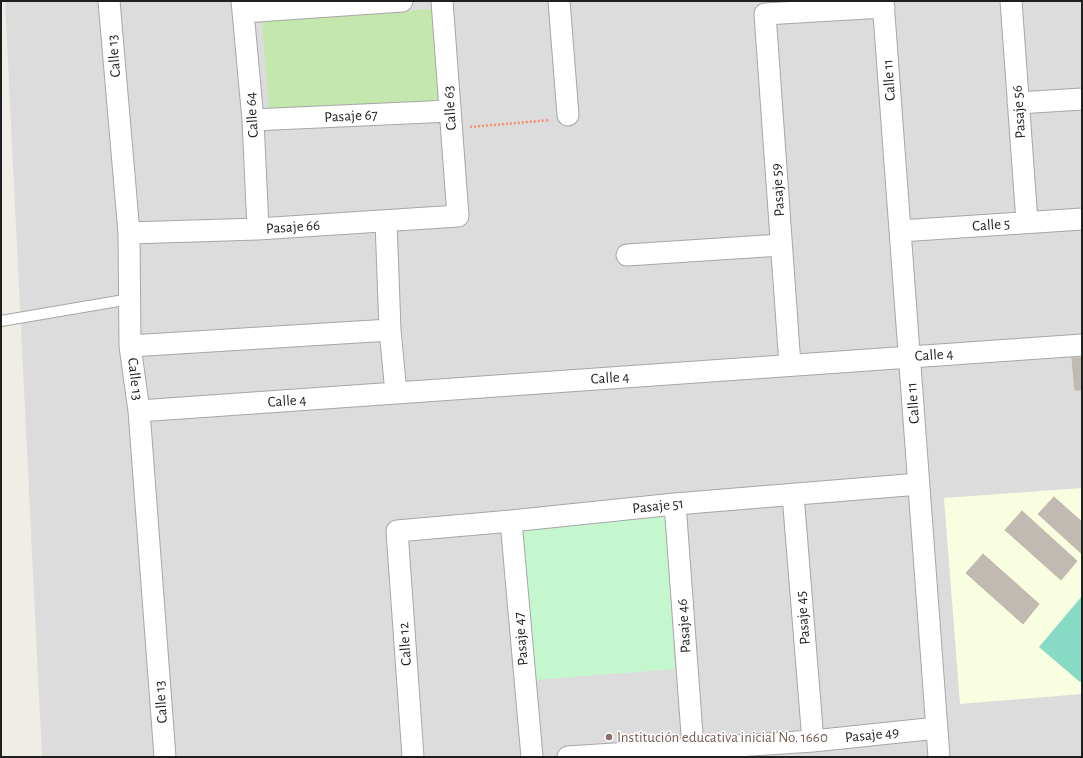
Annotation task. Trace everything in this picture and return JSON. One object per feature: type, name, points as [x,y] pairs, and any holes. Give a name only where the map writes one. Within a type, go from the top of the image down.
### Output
[{"type":"street","name":"Calle 13","points":[[109,1],[128,233],[130,346],[139,411],[165,757]]},
{"type":"street","points":[[242,6],[402,1]]},
{"type":"street","name":"Calle 63","points":[[442,1],[458,216]]},
{"type":"street","points":[[559,1],[568,115]]},
{"type":"street","name":"Pasaje 56","points":[[1011,1],[1027,222]]},
{"type":"street","name":"Pasaje 59","points":[[790,365],[765,14],[883,4]]},
{"type":"street","name":"Calle 11","points":[[883,4],[940,757]]},
{"type":"street","name":"Calle 64","points":[[242,6],[253,120],[258,229]]},
{"type":"street","points":[[1018,104],[1082,99]]},
{"type":"street","name":"Pasaje 67","points":[[253,120],[451,120]]},
{"type":"street","name":"Pasaje 66","points":[[128,233],[258,229],[458,216]]},
{"type":"street","name":"Calle 5","points":[[900,231],[1082,218]]},
{"type":"street","points":[[386,221],[390,330],[396,393]]},
{"type":"street","points":[[627,255],[782,245]]},
{"type":"street","points":[[130,346],[390,330]]},
{"type":"street","name":"Calle 4","points":[[139,411],[1082,345]]},
{"type":"street","name":"Pasaje 51","points":[[397,531],[675,504],[919,484]]},
{"type":"street","name":"Pasaje 45","points":[[793,495],[813,741]]},
{"type":"street","name":"Pasaje 46","points":[[675,504],[693,748]]},
{"type":"street","name":"Pasaje 47","points":[[511,521],[532,757]]},
{"type":"street","name":"Calle 12","points":[[397,531],[413,757]]},
{"type":"street","name":"Pasaje 49","points":[[568,757],[813,741],[937,728]]},
{"type":"lane","points":[[1,321],[130,299]]},
{"type":"path","points":[[451,120],[549,120],[568,115]]},
{"type":"shaded area","points":[[5,1],[1082,1],[1082,757],[42,757]]},
{"type":"shaded area","points":[[1082,488],[1082,694],[960,704],[944,498]]},
{"type":"green space","points":[[443,8],[454,110],[270,118],[262,21]]},
{"type":"green space","points":[[665,513],[675,669],[534,680],[520,523]]},
{"type":"green space","points":[[1082,596],[1082,680],[1080,682],[1039,647]]},
{"type":"building","points":[[1072,358],[1082,358],[1082,390],[1075,390]]},
{"type":"building","points":[[1054,497],[1082,522],[1082,554],[1038,514]]},
{"type":"building","points":[[1022,511],[1077,561],[1061,580],[1005,530]]},
{"type":"building","points":[[983,554],[1039,604],[1023,624],[966,573]]},
{"type":"place","name":"Institución educativa inicial No. 1660","points":[[609,737]]}]
